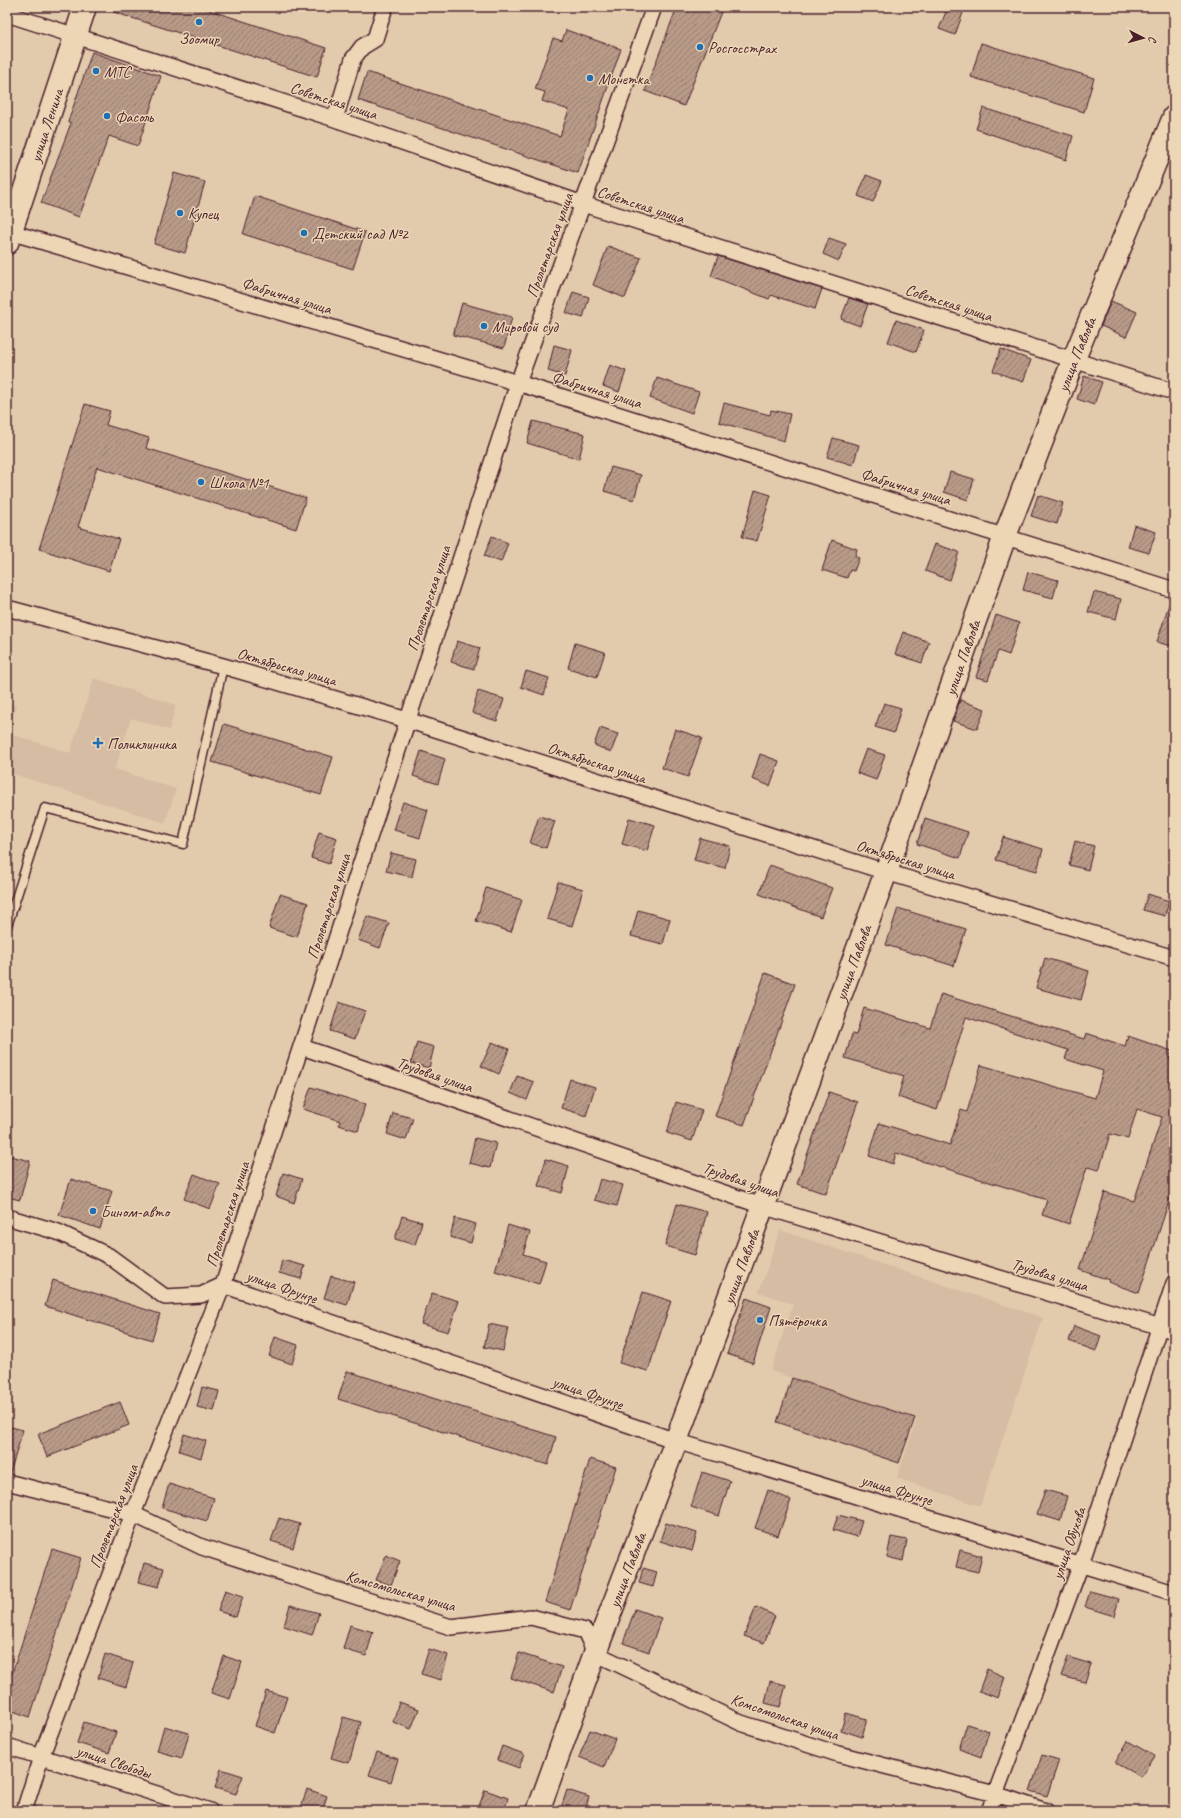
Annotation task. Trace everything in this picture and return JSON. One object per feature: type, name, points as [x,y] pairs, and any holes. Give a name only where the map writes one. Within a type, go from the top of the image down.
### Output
[{"type":"street","name":"улица Ленина","points":[[8,235],[86,7]]},
{"type":"street","points":[[336,119],[353,59],[362,46],[376,39],[385,7]]},
{"type":"street","name":"Пролетарская улица","points":[[24,1811],[41,1757],[133,1514],[223,1285],[518,383],[654,7]]},
{"type":"street","name":"Советская улица","points":[[7,14],[336,119],[583,204],[1174,392]]},
{"type":"street","name":"улица Павлова","points":[[538,1811],[595,1653],[676,1441],[886,872],[1005,536],[1073,361],[1174,117]]},
{"type":"street","name":"Фабричная улица","points":[[8,235],[518,383],[1174,590]]},
{"type":"street","name":"Октябрьская улица","points":[[7,608],[223,666],[407,720],[886,872],[1174,958]]},
{"type":"street","name":"Трудовая улица","points":[[302,1047],[762,1206],[1174,1331]]},
{"type":"street","name":"улица Фрунзе","points":[[7,1217],[58,1232],[109,1256],[165,1297],[201,1295],[223,1285],[676,1441],[1174,1593]]},
{"type":"street","name":"улица Обухова","points":[[989,1811],[1081,1564],[1174,1283]]},
{"type":"street","name":"Комсомольская улица","points":[[7,1482],[133,1514],[202,1547],[451,1627],[531,1617],[585,1631],[595,1653],[741,1723],[838,1754],[995,1794],[1046,1811]]},
{"type":"street","name":"улица Свободы","points":[[7,1746],[210,1811]]},
{"type":"lane","points":[[7,926],[45,808],[183,844],[223,666]]},
{"type":"shaded area","name":"Поликлиника","points":[[94,678],[176,705],[169,730],[131,718],[115,769],[176,789],[165,823],[7,772],[7,703],[17,706],[8,733],[70,753]]},
{"type":"shaded area","points":[[780,1230],[1043,1318],[980,1506],[897,1478],[917,1419],[771,1371],[793,1304],[759,1292]]},
{"type":"building","points":[[108,7],[200,7],[326,48],[317,77],[107,10]]},
{"type":"building","points":[[677,7],[723,7],[684,106],[645,91]]},
{"type":"building","points":[[948,7],[965,7],[955,35],[939,29]]},
{"type":"building","points":[[566,30],[621,49],[578,173],[358,100],[367,72],[560,136],[569,110],[542,101],[545,92],[535,89],[553,38],[562,41]]},
{"type":"building","points":[[981,43],[1094,78],[1084,112],[971,77]]},
{"type":"building","points":[[92,52],[161,76],[138,146],[109,136],[79,217],[41,203],[71,123],[68,122]]},
{"type":"building","points":[[983,108],[1073,136],[1066,160],[976,129]]},
{"type":"building","name":"Купец","points":[[174,173],[205,182],[185,253],[154,244]]},
{"type":"building","points":[[866,175],[882,181],[873,202],[858,196]]},
{"type":"building","name":"Детский сад №2","points":[[255,196],[365,232],[353,269],[243,234]]},
{"type":"building","points":[[829,238],[846,244],[839,261],[823,254]]},
{"type":"building","points":[[608,246],[641,258],[625,298],[593,285]]},
{"type":"building","points":[[718,256],[822,289],[815,309],[771,295],[769,299],[711,276]]},
{"type":"building","points":[[573,292],[589,297],[583,318],[566,313]]},
{"type":"building","points":[[849,298],[868,304],[860,326],[841,319]]},
{"type":"building","points":[[1111,301],[1137,312],[1126,337],[1101,326]]},
{"type":"building","points":[[462,303],[512,317],[504,348],[453,335]]},
{"type":"building","points":[[896,320],[924,330],[916,352],[888,342]]},
{"type":"building","points":[[554,345],[572,350],[565,376],[548,371]]},
{"type":"building","points":[[1001,349],[1031,360],[1023,382],[993,371]]},
{"type":"building","points":[[610,365],[626,371],[619,392],[603,386]]},
{"type":"building","points":[[1084,376],[1102,382],[1094,405],[1077,399]]},
{"type":"building","points":[[657,378],[699,392],[692,413],[650,398]]},
{"type":"building","points":[[724,403],[770,415],[771,410],[790,414],[784,441],[719,422]]},
{"type":"building","name":"Школа №1","points":[[85,404],[110,411],[106,425],[149,438],[146,448],[306,498],[296,529],[97,467],[78,527],[119,539],[109,571],[39,549]]},
{"type":"building","points":[[533,421],[585,434],[579,459],[527,443]]},
{"type":"building","points":[[833,438],[859,445],[853,465],[827,457]]},
{"type":"building","points":[[611,467],[641,475],[634,500],[604,491]]},
{"type":"building","points":[[950,472],[974,479],[968,500],[944,492]]},
{"type":"building","points":[[755,490],[771,495],[757,541],[742,537]]},
{"type":"building","points":[[1038,495],[1063,503],[1057,524],[1031,516]]},
{"type":"building","points":[[1134,525],[1156,532],[1149,553],[1128,547]]},
{"type":"building","points":[[492,536],[508,543],[501,562],[484,556]]},
{"type":"building","points":[[832,540],[857,549],[855,556],[859,558],[854,571],[850,570],[847,578],[822,570]]},
{"type":"building","points":[[935,544],[959,552],[950,580],[925,571]]},
{"type":"building","points":[[1028,572],[1058,580],[1053,598],[1023,590]]},
{"type":"building","points":[[1094,592],[1121,599],[1116,619],[1088,612]]},
{"type":"building","points":[[1171,598],[1174,599],[1174,647],[1157,642]]},
{"type":"building","points":[[996,615],[1019,623],[1009,655],[998,651],[988,680],[976,677]]},
{"type":"building","points":[[903,632],[929,642],[922,663],[895,654]]},
{"type":"building","points":[[457,641],[480,648],[474,669],[451,662]]},
{"type":"building","points":[[575,643],[605,652],[597,677],[568,668]]},
{"type":"building","points":[[526,671],[549,678],[544,695],[521,687]]},
{"type":"building","points":[[478,691],[504,699],[497,721],[472,713]]},
{"type":"building","points":[[960,700],[985,709],[977,729],[953,721]]},
{"type":"building","points":[[884,703],[901,708],[894,733],[875,727]]},
{"type":"building","points":[[224,724],[333,757],[321,795],[212,762]]},
{"type":"building","points":[[600,728],[618,734],[611,752],[594,745]]},
{"type":"building","points":[[675,729],[702,738],[688,777],[662,768]]},
{"type":"building","points":[[866,749],[885,755],[876,780],[857,773]]},
{"type":"building","points":[[421,751],[445,759],[438,784],[413,776]]},
{"type":"building","points":[[760,754],[779,761],[770,786],[752,779]]},
{"type":"building","points":[[403,802],[428,810],[420,838],[394,830]]},
{"type":"building","points":[[539,816],[555,821],[546,848],[530,843]]},
{"type":"building","points":[[629,818],[655,825],[647,851],[622,844]]},
{"type":"building","points":[[925,818],[968,832],[960,858],[917,844]]},
{"type":"building","points":[[319,832],[337,838],[329,864],[311,858]]},
{"type":"building","points":[[1003,837],[1043,849],[1037,871],[996,860]]},
{"type":"building","points":[[700,838],[730,846],[725,868],[694,860]]},
{"type":"building","points":[[1075,841],[1094,846],[1088,870],[1069,865]]},
{"type":"building","points":[[391,853],[416,859],[412,877],[386,871]]},
{"type":"building","points":[[770,865],[832,888],[821,917],[759,894]]},
{"type":"building","points":[[558,882],[583,889],[572,926],[547,919]]},
{"type":"building","points":[[486,888],[522,900],[511,932],[476,921]]},
{"type":"building","points":[[280,894],[308,903],[297,937],[269,928]]},
{"type":"building","points":[[1148,894],[1169,901],[1165,916],[1143,910]]},
{"type":"building","points":[[898,908],[966,929],[954,966],[886,945]]},
{"type":"building","points":[[638,910],[670,919],[663,944],[631,936]]},
{"type":"building","points":[[367,916],[389,923],[380,948],[358,940]]},
{"type":"building","points":[[1045,958],[1089,971],[1081,1000],[1036,988]]},
{"type":"building","points":[[765,973],[795,984],[744,1125],[715,1116]]},
{"type":"building","points":[[941,994],[1084,1039],[1086,1033],[1125,1046],[1128,1036],[1172,1051],[1169,1059],[1174,1060],[1174,1186],[1139,1293],[1108,1282],[1109,1280],[1080,1270],[1105,1192],[1134,1201],[1162,1117],[1137,1109],[1128,1139],[1110,1134],[1099,1170],[1087,1167],[1069,1224],[1042,1215],[1047,1200],[896,1153],[893,1164],[869,1156],[879,1123],[950,1145],[961,1110],[967,1112],[981,1065],[1095,1098],[1103,1071],[1065,1059],[1068,1050],[966,1017],[937,1110],[898,1097],[904,1076],[845,1058],[852,1034],[856,1035],[864,1008],[930,1028]]},
{"type":"building","points":[[339,1002],[365,1011],[355,1039],[330,1031]]},
{"type":"building","points":[[417,1042],[434,1047],[429,1068],[411,1063]]},
{"type":"building","points":[[492,1042],[509,1049],[499,1074],[481,1066]]},
{"type":"building","points":[[517,1076],[534,1082],[527,1100],[510,1093]]},
{"type":"building","points":[[570,1079],[595,1087],[586,1116],[561,1108]]},
{"type":"building","points":[[311,1087],[365,1104],[358,1131],[339,1125],[340,1121],[303,1109]]},
{"type":"building","points":[[829,1092],[858,1102],[826,1194],[797,1184]]},
{"type":"building","points":[[676,1102],[702,1110],[692,1141],[667,1133]]},
{"type":"building","points":[[393,1113],[413,1118],[406,1140],[387,1134]]},
{"type":"building","points":[[475,1138],[496,1143],[490,1168],[469,1163]]},
{"type":"building","points":[[7,1155],[30,1161],[20,1200],[7,1197]]},
{"type":"building","points":[[546,1159],[569,1166],[562,1193],[538,1186]]},
{"type":"building","points":[[283,1173],[302,1179],[294,1203],[276,1196]]},
{"type":"building","points":[[194,1174],[220,1184],[210,1209],[184,1199]]},
{"type":"building","points":[[71,1179],[112,1191],[100,1229],[59,1215]]},
{"type":"building","points":[[600,1179],[623,1185],[617,1206],[594,1200]]},
{"type":"building","points":[[677,1204],[707,1212],[695,1255],[665,1246]]},
{"type":"building","points":[[402,1216],[422,1222],[415,1245],[395,1239]]},
{"type":"building","points":[[455,1218],[476,1224],[471,1243],[450,1237]]},
{"type":"building","points":[[508,1225],[530,1232],[523,1254],[546,1261],[539,1284],[495,1271]]},
{"type":"building","points":[[282,1260],[305,1266],[301,1279],[279,1273]]},
{"type":"building","points":[[331,1276],[354,1282],[347,1305],[324,1298]]},
{"type":"building","points":[[53,1280],[160,1314],[152,1340],[45,1306]]},
{"type":"building","points":[[643,1292],[671,1301],[648,1371],[619,1363]]},
{"type":"building","points":[[432,1293],[459,1301],[448,1332],[421,1324]]},
{"type":"building","points":[[746,1298],[771,1307],[753,1363],[727,1354]]},
{"type":"building","points":[[489,1324],[508,1328],[503,1351],[484,1347]]},
{"type":"building","points":[[1074,1326],[1101,1336],[1096,1351],[1069,1341]]},
{"type":"building","points":[[275,1337],[298,1345],[292,1364],[269,1356]]},
{"type":"building","points":[[347,1371],[556,1437],[548,1465],[338,1399]]},
{"type":"building","points":[[792,1378],[915,1418],[899,1463],[777,1422]]},
{"type":"building","points":[[202,1387],[219,1391],[214,1411],[197,1407]]},
{"type":"building","points":[[120,1402],[129,1425],[47,1457],[38,1434]]},
{"type":"building","points":[[7,1426],[23,1430],[10,1473],[7,1473]]},
{"type":"building","points":[[184,1434],[206,1441],[201,1458],[179,1451]]},
{"type":"building","points":[[590,1459],[616,1467],[570,1610],[545,1602]]},
{"type":"building","points":[[702,1472],[730,1481],[719,1516],[691,1507]]},
{"type":"building","points":[[169,1484],[214,1498],[207,1521],[162,1508]]},
{"type":"building","points":[[768,1490],[791,1500],[778,1536],[755,1528]]},
{"type":"building","points":[[1045,1490],[1067,1496],[1060,1521],[1037,1514]]},
{"type":"building","points":[[838,1515],[862,1521],[857,1537],[833,1530]]},
{"type":"building","points":[[279,1518],[300,1524],[293,1548],[271,1541]]},
{"type":"building","points":[[666,1523],[697,1533],[692,1551],[660,1541]]},
{"type":"building","points":[[891,1537],[907,1540],[903,1561],[887,1557]]},
{"type":"building","points":[[52,1549],[81,1558],[30,1717],[7,1709],[7,1689]]},
{"type":"building","points":[[960,1550],[982,1556],[978,1572],[956,1567]]},
{"type":"building","points":[[386,1555],[400,1561],[391,1585],[376,1580]]},
{"type":"building","points":[[144,1563],[164,1568],[159,1587],[139,1582]]},
{"type":"building","points":[[643,1568],[657,1572],[653,1587],[639,1583]]},
{"type":"building","points":[[225,1590],[243,1596],[236,1617],[218,1611]]},
{"type":"building","points":[[1090,1591],[1119,1599],[1114,1616],[1085,1607]]},
{"type":"building","points":[[290,1605],[319,1613],[312,1635],[284,1626]]},
{"type":"building","points":[[756,1607],[775,1616],[764,1643],[744,1636]]},
{"type":"building","points":[[635,1609],[661,1618],[649,1652],[623,1643]]},
{"type":"building","points":[[350,1625],[373,1632],[366,1656],[343,1649]]},
{"type":"building","points":[[429,1649],[448,1655],[441,1680],[421,1674]]},
{"type":"building","points":[[519,1653],[562,1667],[554,1692],[511,1678]]},
{"type":"building","points":[[105,1654],[133,1663],[126,1687],[98,1678]]},
{"type":"building","points":[[224,1656],[242,1662],[230,1699],[211,1693]]},
{"type":"building","points":[[1068,1657],[1091,1664],[1085,1682],[1061,1676]]},
{"type":"building","points":[[987,1669],[1005,1677],[998,1698],[979,1691]]},
{"type":"building","points":[[770,1681],[786,1685],[780,1707],[765,1703]]},
{"type":"building","points":[[266,1691],[287,1697],[275,1733],[255,1726]]},
{"type":"building","points":[[399,1702],[419,1709],[411,1729],[393,1722]]},
{"type":"building","points":[[846,1713],[867,1719],[862,1737],[841,1730]]},
{"type":"building","points":[[343,1717],[361,1722],[349,1763],[331,1758]]},
{"type":"building","points":[[84,1722],[116,1732],[109,1753],[77,1743]]},
{"type":"building","points":[[967,1724],[989,1731],[981,1757],[959,1749]]},
{"type":"building","points":[[164,1726],[189,1733],[182,1758],[157,1751]]},
{"type":"building","points":[[590,1730],[615,1739],[604,1767],[579,1757]]},
{"type":"building","points":[[1128,1741],[1154,1756],[1141,1777],[1115,1763]]},
{"type":"building","points":[[502,1746],[524,1754],[519,1768],[497,1760]]},
{"type":"building","points":[[377,1752],[398,1759],[391,1782],[369,1775]]},
{"type":"building","points":[[1042,1755],[1059,1760],[1047,1796],[1030,1791]]},
{"type":"building","points":[[221,1769],[243,1776],[236,1794],[215,1788]]},
{"type":"building","points":[[307,1789],[327,1796],[322,1811],[300,1811]]},
{"type":"building","points":[[485,1790],[508,1798],[504,1811],[494,1811],[479,1806]]},
{"type":"building","points":[[567,1790],[589,1797],[585,1811],[560,1811]]},
{"type":"place","name":"Зоомир","points":[[199,22]]},
{"type":"place","name":"Росгосстрах","points":[[700,47]]},
{"type":"place","name":"МТС","points":[[96,71]]},
{"type":"place","name":"Монетка","points":[[590,78]]},
{"type":"place","name":"Фасоль","points":[[107,116]]},
{"type":"place","name":"Купец","points":[[180,213]]},
{"type":"place","name":"Детский сад №2","points":[[304,233]]},
{"type":"place","name":"Мировой суд","points":[[484,326]]},
{"type":"place","name":"Школа №1","points":[[201,482]]},
{"type":"place","name":"Поликлиника","points":[[98,743]]},
{"type":"place","name":"Бином-авто","points":[[93,1211]]},
{"type":"place","name":"Пятёрочка","points":[[760,1320]]}]
